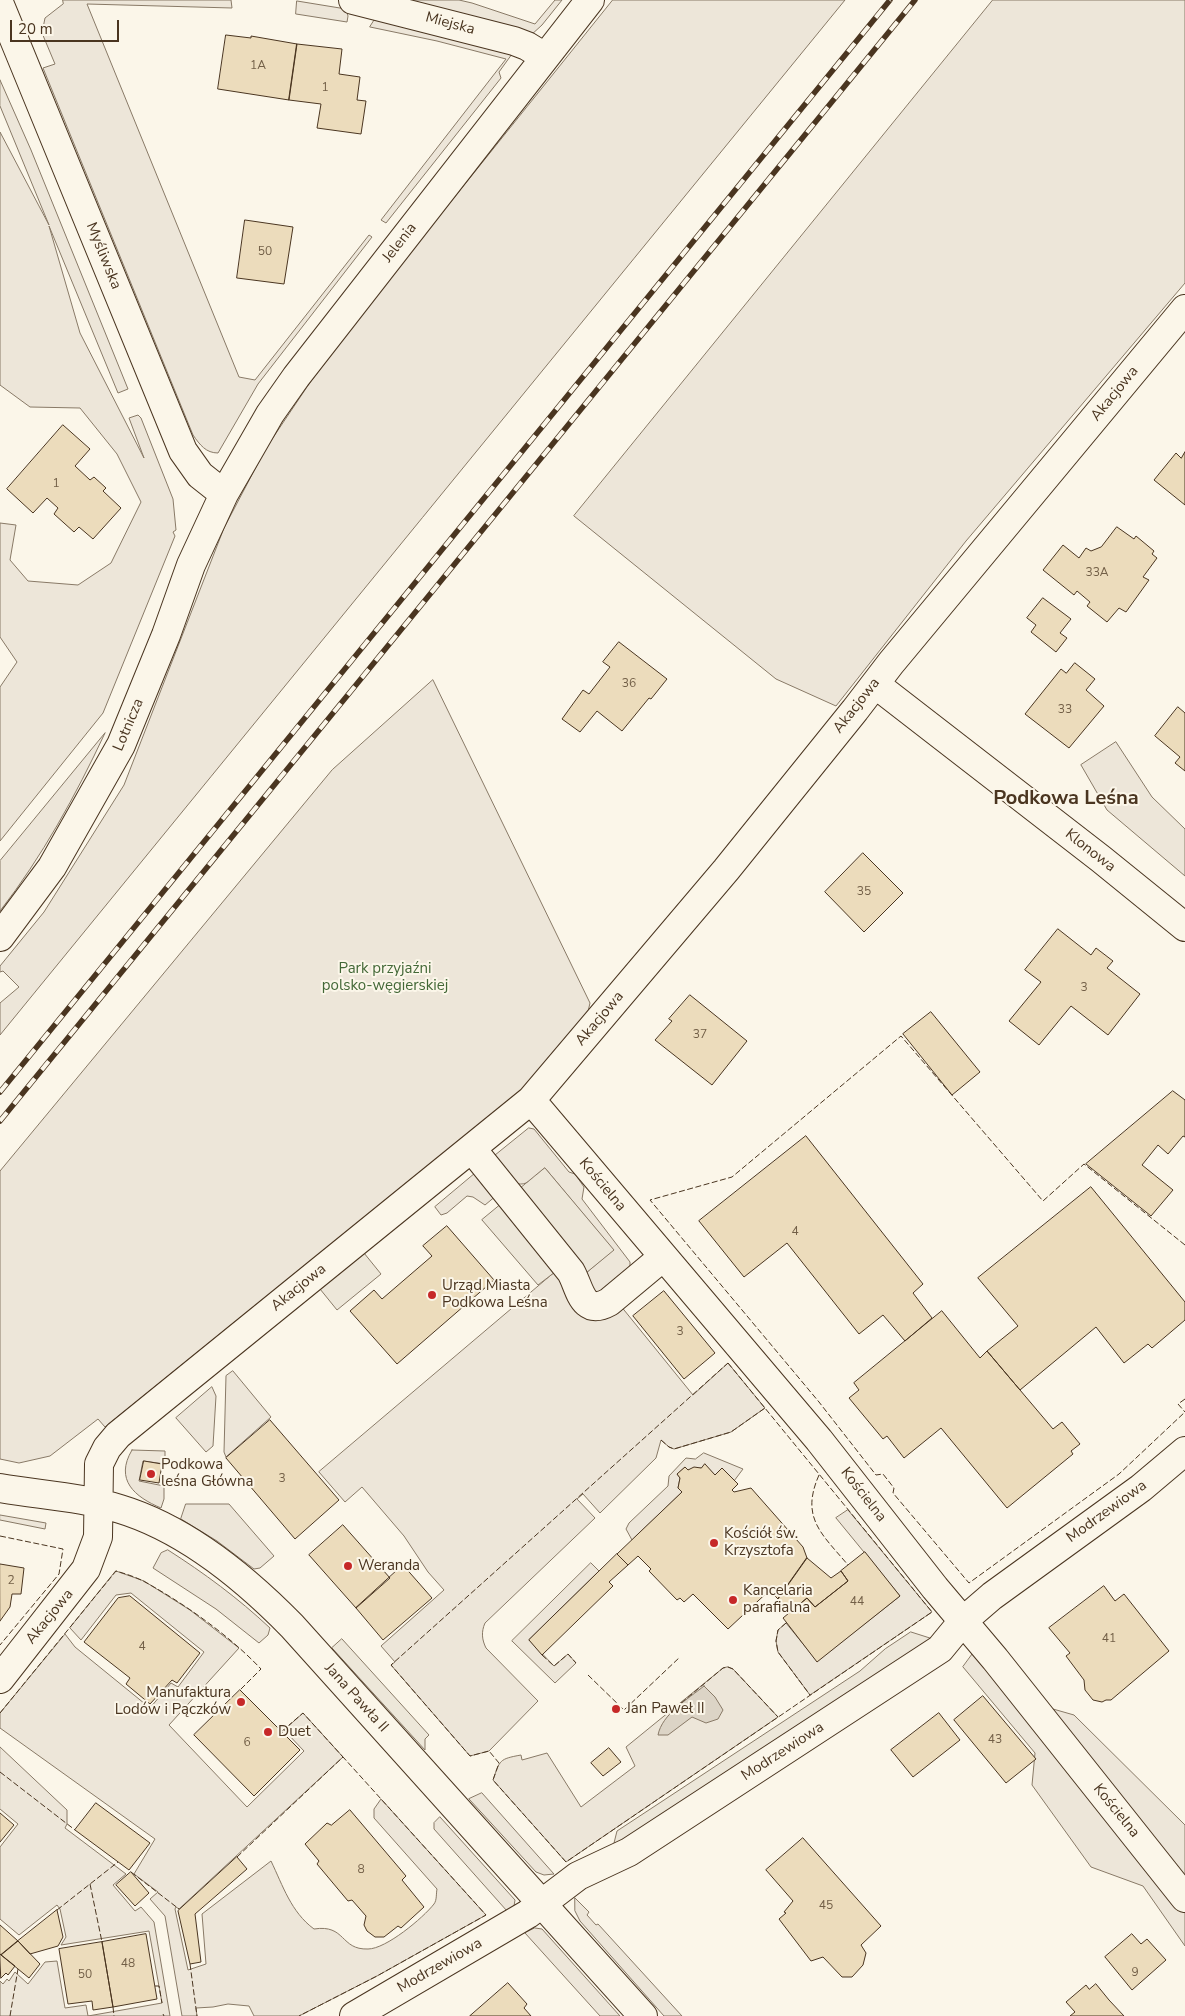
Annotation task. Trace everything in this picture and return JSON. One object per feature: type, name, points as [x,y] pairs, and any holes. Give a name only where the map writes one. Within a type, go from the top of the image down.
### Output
[{"type":"street","name":"Miejska","points":[[353,0],[514,41],[527,46],[544,57]]},
{"type":"street","name":"Jelenia","points":[[224,494],[270,414],[296,376],[590,0]]},
{"type":"street","name":"Myśliwska","points":[[0,5],[183,451],[200,475],[224,494]]},
{"type":"street","name":"Akacjowa","points":[[0,1679],[86,1569],[98,1537],[99,1464],[107,1448],[118,1436],[531,1100],[726,870],[875,684],[1185,310]]},
{"type":"street","name":"Lotnicza","points":[[0,937],[52,867],[121,745],[166,635],[191,565],[224,494]]},
{"type":"street","name":"Klonowa","points":[[875,684],[1101,859],[1185,927]]},
{"type":"street","name":"Kościelna","points":[[531,1100],[819,1440],[1185,1898]]},
{"type":"street","points":[[472,1149],[571,1272],[579,1294],[587,1303],[598,1306],[609,1302],[663,1257]]},
{"type":"street","name":"Modrzewiowa","points":[[354,2016],[509,1926],[542,1904],[578,1876],[629,1852],[940,1649],[963,1621],[992,1596],[1141,1488],[1185,1452]]},
{"type":"street","name":"Jana Pawła II","points":[[0,1488],[98,1504],[134,1514],[178,1535],[220,1564],[261,1596],[292,1626],[643,2016]]},
{"type":"green space","points":[[63,0],[231,0],[232,8],[87,4],[239,377],[255,380],[369,235],[372,237],[258,384],[218,453],[207,450],[193,435],[43,68],[55,64],[42,33],[45,18],[63,4]]},
{"type":"green space","points":[[395,0],[459,0],[535,24],[555,0],[562,0],[542,25],[530,36]]},
{"type":"green space","points":[[613,0],[845,0],[0,1035],[0,1003],[19,987],[3,971],[0,972],[0,966],[44,912],[124,785],[224,528],[266,448],[311,381],[404,260]]},
{"type":"green space","points":[[993,0],[1185,0],[1185,283],[966,541],[836,706],[776,679],[574,516]]},
{"type":"green space","points":[[297,1],[346,9],[347,22],[296,14]]},
{"type":"green space","points":[[377,16],[512,54],[499,72],[501,78],[386,223],[381,220],[506,59],[437,41],[370,27]]},
{"type":"green space","points":[[0,80],[31,150],[128,389],[118,393],[49,226],[80,333],[144,458],[129,418],[138,415],[141,418],[173,499],[176,530],[173,532],[175,536],[103,713],[0,841],[0,687],[17,662],[0,637],[0,523],[16,525],[10,560],[28,581],[78,585],[111,563],[141,502],[117,454],[80,408],[30,407],[0,385],[0,132],[49,225],[0,106]]},
{"type":"green space","name":"Park przyjaźni polsko-węgierskiej","points":[[433,680],[590,1003],[585,1024],[529,1084],[105,1427],[98,1419],[50,1456],[19,1463],[0,1459],[0,1171],[332,770]]},
{"type":"green space","points":[[105,733],[57,825],[30,869],[0,911],[0,861]]},
{"type":"green space","points":[[1116,742],[1152,797],[1185,829],[1185,876],[1107,810],[1081,765]]},
{"type":"green space","points":[[529,1128],[534,1129],[569,1172],[575,1174],[584,1187],[582,1199],[630,1262],[630,1271],[595,1295],[586,1273],[613,1250],[610,1246],[545,1168],[526,1183],[515,1183],[506,1176],[492,1158]]},
{"type":"green space","points":[[478,1171],[497,1195],[485,1205],[473,1197],[467,1196],[447,1213],[441,1215],[435,1207]]},
{"type":"green space","points":[[555,1272],[561,1272],[572,1301],[620,1305],[693,1395],[728,1363],[765,1408],[731,1432],[674,1449],[661,1440],[656,1458],[600,1513],[583,1494],[577,1499],[595,1518],[485,1623],[483,1630],[486,1648],[538,1701],[489,1751],[470,1756],[391,1665],[395,1662],[381,1646],[444,1590],[428,1572],[404,1536],[362,1487],[345,1502],[319,1472]]},
{"type":"green space","points":[[233,1371],[271,1417],[226,1457],[224,1452],[226,1376]]},
{"type":"green space","points":[[212,1387],[216,1396],[213,1446],[206,1452],[176,1418]]},
{"type":"green space","points":[[132,1450],[165,1451],[165,1464],[143,1461],[139,1481],[164,1486],[164,1499],[161,1508],[143,1499],[126,1479],[125,1470]]},
{"type":"green space","points":[[704,1453],[743,1469],[734,1481],[722,1468],[715,1475],[705,1465],[701,1468],[688,1470],[685,1467],[677,1474],[680,1478],[678,1488],[682,1492],[632,1540],[626,1529],[629,1523],[668,1486],[669,1476],[686,1458],[695,1459]]},
{"type":"green space","points":[[186,1504],[229,1504],[274,1556],[260,1568],[254,1569],[217,1541],[181,1519]]},
{"type":"green space","points":[[848,1510],[932,1612],[810,1695],[778,1652],[776,1641],[778,1630],[786,1623],[817,1661],[900,1596],[836,1518]]},
{"type":"green space","points":[[0,1515],[46,1523],[45,1529],[0,1520]]},
{"type":"green space","points":[[168,1550],[246,1606],[270,1628],[268,1635],[259,1643],[216,1609],[153,1568],[161,1553]]},
{"type":"green space","points":[[591,1563],[599,1571],[529,1640],[554,1666],[568,1654],[576,1663],[555,1683],[512,1641]]},
{"type":"green space","points":[[116,1571],[144,1581],[190,1610],[239,1648],[169,1725],[247,1807],[304,1751],[284,1730],[303,1713],[343,1757],[179,1909],[176,1907],[188,1970],[206,1964],[202,1914],[271,1861],[288,1898],[299,1915],[314,1929],[324,1928],[332,1930],[352,1946],[368,1949],[376,1948],[404,1932],[422,1917],[435,1902],[437,1889],[374,1818],[374,1809],[381,1799],[486,1915],[377,1976],[299,2016],[254,2016],[249,2006],[228,2004],[196,2008],[197,2016],[182,2016],[165,1916],[150,1899],[158,1892],[134,1874],[155,1839],[0,1728],[0,1713],[65,1634],[75,1647],[150,1708],[171,1683],[178,1687],[204,1652],[131,1593],[116,1595],[81,1640],[70,1628]]},
{"type":"green space","points":[[974,1652],[1053,1709],[1074,1715],[1185,1825],[1185,1946],[1143,1886],[1091,1867],[1032,1785],[1035,1753],[963,1667]]},
{"type":"green space","points":[[723,1668],[733,1669],[778,1717],[566,1862],[493,1780],[499,1764],[504,1759],[521,1755],[522,1760],[547,1753],[581,1807],[635,1766],[626,1747]]},
{"type":"green space","points":[[0,1747],[67,1810],[67,1824],[65,1828],[126,1874],[113,1885],[135,1911],[141,1907],[154,1922],[170,2016],[88,2016],[162,2003],[149,1931],[61,1945],[66,1937],[60,1909],[57,1905],[19,1935],[0,1919],[0,1847],[18,1824],[0,1809]]},
{"type":"green space","points":[[482,1793],[554,1874],[544,1875],[536,1872],[469,1799]]},
{"type":"green space","points":[[440,1817],[515,1900],[514,1906],[507,1911],[434,1829],[434,1823]]},
{"type":"green space","points":[[575,1898],[589,1912],[587,1915],[596,1925],[598,1924],[682,2016],[664,2016],[580,1921],[575,1911]]},
{"type":"green space","points":[[535,1928],[542,1929],[620,2016],[600,2016],[525,1933]]},
{"type":"green space","points":[[57,1961],[65,2008],[86,2005],[88,2016],[0,2016],[0,1981],[3,1984],[7,1979],[9,1981],[15,1972],[28,1984],[45,1962]]},
{"type":"shaded area","points":[[545,1168],[614,1250],[586,1273],[555,1272],[538,1285],[482,1220]]},
{"type":"shaded area","points":[[364,1253],[381,1274],[337,1310],[320,1289]]},
{"type":"shaded area","points":[[911,1632],[933,1639],[613,1847],[617,1831],[860,1671],[885,1649]]},
{"type":"shaded area","points":[[342,1639],[429,1735],[425,1739],[425,1750],[332,1648]]},
{"type":"shaded area","points":[[704,1686],[715,1697],[723,1710],[718,1719],[706,1723],[692,1717],[668,1735],[658,1735],[660,1727],[670,1714]]},
{"type":"building","points":[[226,35],[251,38],[251,36],[297,44],[289,100],[218,89]]},
{"type":"building","points":[[297,44],[342,49],[339,74],[360,77],[357,100],[366,101],[361,134],[317,128],[321,104],[289,100]]},
{"type":"building","points":[[245,220],[293,227],[284,284],[237,278]]},
{"type":"building","points":[[63,425],[90,449],[75,466],[90,480],[94,477],[106,488],[103,491],[121,508],[93,539],[79,527],[74,532],[54,514],[58,508],[47,498],[33,513],[7,489]]},
{"type":"building","points":[[1185,452],[1185,505],[1154,480],[1176,453],[1181,458]]},
{"type":"building","points":[[1117,527],[1134,539],[1136,536],[1154,551],[1152,554],[1157,558],[1143,577],[1149,580],[1126,612],[1119,608],[1107,622],[1087,606],[1090,602],[1077,591],[1074,595],[1043,570],[1063,545],[1079,558],[1086,548],[1091,551],[1101,547]]},
{"type":"building","points":[[1043,598],[1071,619],[1060,633],[1067,638],[1056,652],[1031,632],[1036,625],[1027,618]]},
{"type":"building","points":[[619,642],[667,679],[622,731],[597,711],[580,732],[562,719],[583,690],[589,694],[610,667],[603,662]]},
{"type":"building","points":[[1075,663],[1095,679],[1086,690],[1104,706],[1069,748],[1025,714],[1061,669],[1066,673]]},
{"type":"building","points":[[1178,707],[1185,713],[1185,771],[1175,763],[1180,757],[1155,736]]},
{"type":"building","points":[[863,853],[903,893],[864,932],[825,892]]},
{"type":"building","points":[[1058,929],[1091,955],[1096,948],[1113,961],[1107,968],[1140,994],[1108,1035],[1071,1006],[1039,1045],[1009,1021],[1041,982],[1025,970]]},
{"type":"building","points":[[690,995],[747,1041],[712,1085],[655,1040],[672,1021],[669,1019]]},
{"type":"building","points":[[931,1012],[980,1072],[952,1095],[903,1034]]},
{"type":"building","points":[[1173,1091],[1185,1100],[1185,1137],[1183,1136],[1168,1154],[1158,1145],[1142,1165],[1173,1190],[1151,1216],[1086,1164]]},
{"type":"building","points":[[806,1136],[923,1284],[913,1293],[932,1318],[905,1341],[883,1315],[859,1334],[787,1243],[744,1277],[699,1221]]},
{"type":"building","points":[[1091,1187],[1185,1302],[1185,1320],[1152,1348],[1148,1344],[1124,1363],[1096,1327],[1020,1390],[987,1351],[1018,1326],[978,1278]]},
{"type":"building","name":"Urząd Miasta Podkowa Leśna","points":[[447,1226],[494,1280],[397,1364],[350,1311],[374,1290],[382,1299],[432,1256],[423,1246]]},
{"type":"building","points":[[664,1291],[715,1353],[684,1379],[633,1316]]},
{"type":"building","points":[[942,1311],[980,1358],[987,1351],[1053,1429],[1062,1422],[1080,1444],[1071,1451],[1073,1454],[1007,1508],[941,1428],[904,1458],[887,1436],[883,1439],[849,1398],[859,1390],[854,1383]]},
{"type":"building","points":[[270,1420],[339,1500],[295,1539],[226,1458]]},
{"type":"building","name":"Podkowa leśna Główna","points":[[144,1461],[162,1464],[159,1483],[140,1480]]},
{"type":"building","name":"Kościół św. Krzysztofa","points":[[705,1464],[715,1475],[722,1468],[738,1484],[732,1490],[734,1492],[751,1488],[803,1547],[807,1558],[778,1599],[774,1595],[777,1592],[773,1587],[728,1629],[693,1594],[684,1602],[680,1598],[677,1600],[649,1571],[651,1569],[638,1556],[628,1565],[617,1554],[682,1492],[678,1488],[680,1478],[677,1474],[685,1467],[688,1470],[694,1467],[701,1468]]},
{"type":"building","name":"Weranda","points":[[343,1525],[390,1578],[356,1608],[309,1555]]},
{"type":"building","points":[[865,1552],[900,1596],[817,1662],[783,1618],[807,1598],[815,1607],[848,1581],[841,1571]]},
{"type":"building","points":[[617,1554],[628,1565],[609,1582],[613,1586],[542,1655],[529,1640]]},
{"type":"building","points":[[807,1558],[831,1578],[841,1571],[848,1581],[815,1607],[807,1598],[789,1613],[778,1599]]},
{"type":"building","points":[[0,1564],[24,1568],[21,1594],[12,1594],[10,1607],[0,1621]]},
{"type":"building","points":[[403,1565],[432,1598],[383,1640],[356,1608]]},
{"type":"building","points":[[1104,1586],[1115,1601],[1124,1594],[1169,1651],[1111,1700],[1102,1702],[1093,1700],[1085,1690],[1084,1680],[1066,1656],[1070,1653],[1049,1628]]},
{"type":"building","points":[[130,1596],[200,1653],[177,1683],[172,1680],[150,1704],[126,1684],[130,1678],[84,1642],[118,1598]]},
{"type":"building","points":[[240,1690],[300,1750],[254,1796],[194,1735]]},
{"type":"building","points":[[983,1696],[1036,1759],[1006,1783],[954,1720]]},
{"type":"building","points":[[939,1713],[960,1740],[913,1777],[891,1750]]},
{"type":"building","points":[[609,1748],[621,1762],[603,1776],[591,1763]]},
{"type":"building","points":[[96,1803],[150,1843],[129,1870],[75,1830]]},
{"type":"building","points":[[350,1810],[406,1876],[402,1880],[424,1907],[401,1928],[398,1926],[384,1937],[375,1937],[367,1931],[364,1925],[366,1916],[352,1900],[348,1901],[317,1864],[319,1861],[305,1844],[327,1823],[331,1825]]},
{"type":"building","points":[[0,1813],[14,1825],[0,1842]]},
{"type":"building","points":[[803,1838],[881,1926],[861,1945],[866,1953],[863,1965],[852,1977],[842,1977],[823,1957],[811,1961],[779,1919],[786,1913],[784,1912],[793,1901],[766,1870]]},
{"type":"building","points":[[237,1857],[247,1869],[195,1914],[201,1962],[190,1964],[178,1911]]},
{"type":"building","points":[[131,1872],[149,1893],[135,1906],[116,1885]]},
{"type":"building","points":[[57,1910],[63,1937],[58,1946],[30,1954],[18,1941]]},
{"type":"building","points":[[0,1925],[18,1941],[1,1955],[0,1954]]},
{"type":"building","points":[[146,1934],[157,1999],[113,2007],[102,1942]]},
{"type":"building","points":[[1132,1934],[1141,1944],[1147,1939],[1166,1960],[1132,1990],[1105,1957]]},
{"type":"building","points":[[18,1941],[40,1964],[29,1978],[1,1955]]},
{"type":"building","points":[[102,1942],[113,2007],[93,2010],[92,2001],[68,2004],[59,1949]]},
{"type":"building","points":[[0,1954],[15,1966],[8,1975],[6,1973],[1,1978]]},
{"type":"building","points":[[508,1983],[527,2004],[524,2008],[531,2016],[470,2016]]},
{"type":"building","points":[[1096,1984],[1124,2016],[1070,2016],[1075,2012],[1066,2002],[1086,1985],[1089,1989]]},
{"type":"railway","points":[[0,1092],[890,0]]},
{"type":"railway","points":[[0,1121],[915,0]]},
{"type":"fence","points":[[1185,1245],[1084,1164],[1043,1201],[901,1036],[732,1177],[650,1200],[819,1402],[876,1475],[883,1474],[894,1488],[893,1493],[969,1583],[1119,1474],[1185,1412]]},
{"type":"fence","points":[[728,1363],[932,1612],[566,1862],[493,1780],[499,1763],[489,1751],[470,1756],[391,1665],[728,1363]]},
{"type":"fence","points":[[1185,1399],[1178,1404],[1185,1412]]},
{"type":"fence","points":[[661,1440],[674,1449],[731,1432],[765,1408]]},
{"type":"fence","points":[[819,1475],[814,1490],[813,1514],[822,1534],[848,1565]]},
{"type":"fence","points":[[0,1536],[63,1549],[59,1574],[0,1645]]},
{"type":"fence","points":[[0,1713],[116,1571],[142,1580],[176,1600],[206,1621],[249,1657],[261,1669],[240,1690]]},
{"type":"fence","points":[[786,1623],[778,1630],[776,1641],[778,1652],[810,1695]]},
{"type":"fence","points":[[542,1655],[554,1666],[568,1654],[576,1663]]},
{"type":"fence","points":[[588,1675],[624,1710],[680,1657]]},
{"type":"fence","points":[[668,1714],[723,1668],[728,1667],[733,1669],[778,1717]]},
{"type":"fence","points":[[281,1732],[303,1713],[343,1757]]},
{"type":"fence","points":[[237,1857],[343,1757],[486,1915],[377,1976],[299,2016]]},
{"type":"fence","points":[[0,1772],[75,1830]]},
{"type":"fence","points":[[57,1910],[118,1862]]},
{"type":"fence","points":[[131,1872],[179,1909]]},
{"type":"fence","points":[[90,1884],[102,1942]]},
{"type":"fence","points":[[190,1964],[197,2016]]},
{"type":"fence","points":[[10,2016],[18,1969]]},
{"type":"fence","points":[[155,1986],[159,1986],[162,2003]]},
{"type":"fence","points":[[113,2007],[114,2016]]},
{"type":"place","name":"Urząd Miasta Podkowa Leśna","points":[[432,1295]]},
{"type":"place","name":"Podkowa leśna Główna","points":[[151,1474]]},
{"type":"place","name":"Kościół św. Krzysztofa","points":[[714,1543]]},
{"type":"place","name":"Weranda","points":[[348,1566]]},
{"type":"place","name":"Kancelaria parafialna","points":[[733,1600]]},
{"type":"place","name":"Manufaktura Lodów i Pączków","points":[[241,1702]]},
{"type":"place","name":"Jan Paweł II","points":[[616,1709]]},
{"type":"place","name":"Duet","points":[[268,1732]]},
{"type":"district","name":"Podkowa Leśna","points":[[1066,799]]}]
